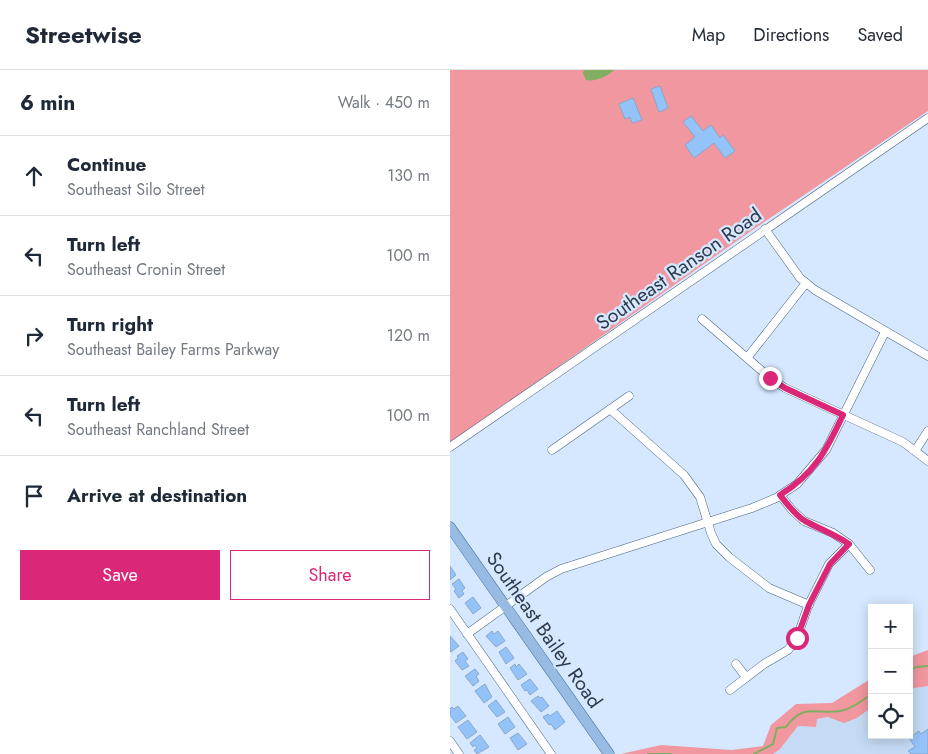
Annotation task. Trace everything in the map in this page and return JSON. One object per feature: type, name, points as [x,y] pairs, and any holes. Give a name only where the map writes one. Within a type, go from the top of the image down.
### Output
[{"type":"main road","name":"Southeast Bailey Road","points":[[450,527],[609,754]]},
{"type":"street","name":"Southeast Ranson Road","points":[[450,447],[928,118]]},
{"type":"street","points":[[764,230],[800,278],[814,290],[928,356]]},
{"type":"street","points":[[747,358],[806,283]]},
{"type":"street","points":[[702,319],[770,378],[785,388],[903,442],[928,460]]},
{"type":"street","points":[[467,634],[561,568],[752,508],[780,495],[797,484],[826,450],[884,332]]},
{"type":"street","points":[[552,450],[629,396]]},
{"type":"street","points":[[610,409],[684,475],[700,497],[716,544],[729,557],[770,588],[809,605]]},
{"type":"street","points":[[915,451],[928,431]]},
{"type":"street","points":[[780,495],[804,521],[833,533],[849,544],[870,570]]},
{"type":"street","points":[[730,690],[788,650],[799,633],[809,605],[830,564],[849,544]]},
{"type":"street","points":[[450,609],[551,754]]},
{"type":"street","points":[[736,664],[746,678]]},
{"type":"street","points":[[450,741],[459,754]]},
{"type":"shaded area","points":[[450,70],[928,70],[928,111],[748,233],[450,443]]},
{"type":"shaded area","points":[[584,70],[614,70],[601,78],[586,80],[583,73]]},
{"type":"shaded area","points":[[928,650],[928,686],[913,688],[913,656]]},
{"type":"shaded area","points":[[868,680],[868,710],[857,718],[844,723],[828,717],[817,719],[816,727],[798,726],[780,749],[773,754],[621,754],[661,745],[732,750],[763,746],[771,725],[796,704],[832,703]]},
{"type":"shaded area","points":[[928,686],[928,754],[773,754],[780,749],[798,726],[816,727],[817,719],[828,717],[857,718],[868,710],[868,739],[913,739],[913,688]]},
{"type":"building","points":[[660,86],[668,108],[659,112],[651,89]]},
{"type":"building","points":[[633,98],[642,120],[632,123],[630,117],[625,119],[619,104]]},
{"type":"building","points":[[691,116],[703,131],[711,125],[720,138],[723,135],[735,151],[725,158],[714,143],[694,158],[685,145],[695,137],[683,122]]},
{"type":"building","points":[[450,566],[456,575],[450,580]]},
{"type":"building","points":[[459,579],[465,588],[462,591],[464,594],[459,598],[452,584]]},
{"type":"building","points":[[473,597],[481,608],[473,614],[465,603]]},
{"type":"building","points":[[492,631],[494,634],[498,631],[505,641],[496,647],[486,636]]},
{"type":"building","points":[[450,636],[459,646],[451,652],[450,651]]},
{"type":"building","points":[[506,647],[514,658],[506,664],[499,652]]},
{"type":"building","points":[[463,652],[468,659],[465,661],[469,666],[462,670],[455,661],[458,658],[457,656]]},
{"type":"building","points":[[515,664],[516,667],[519,664],[527,674],[518,680],[510,668]]},
{"type":"building","points":[[475,669],[479,674],[476,676],[479,681],[473,686],[465,676]]},
{"type":"building","points":[[530,679],[538,689],[530,695],[521,685]]},
{"type":"building","points":[[485,684],[492,697],[484,703],[475,691]]},
{"type":"building","points":[[538,696],[542,697],[549,706],[541,712],[531,701]]},
{"type":"building","points":[[496,700],[505,712],[497,717],[488,706]]},
{"type":"building","points":[[458,706],[466,716],[456,723],[450,715],[450,709]]},
{"type":"building","points":[[557,711],[565,722],[555,730],[543,717],[548,714],[550,716]]},
{"type":"building","points":[[508,717],[515,727],[505,734],[498,724]]},
{"type":"building","points":[[468,720],[477,732],[467,739],[458,727]]},
{"type":"building","points":[[928,729],[928,754],[911,754],[908,751],[915,747],[910,739],[913,739],[913,735],[919,731],[921,734]]},
{"type":"building","points":[[518,733],[527,744],[518,750],[510,738]]},
{"type":"building","points":[[480,735],[489,747],[477,754],[474,750],[477,748],[475,745],[473,747],[470,743]]},
{"type":"waterway","points":[[913,669],[928,666]]},
{"type":"waterway","points":[[754,754],[773,744],[777,728],[786,727],[799,715],[811,711],[832,712],[844,710],[868,697]]},
{"type":"waterway","points":[[648,754],[671,754]]},
{"type":"route","points":[[770,378],[785,388],[843,415],[826,450],[812,468],[797,484],[780,495],[804,521],[833,533],[849,544],[830,564],[809,605],[797,638]]}]
